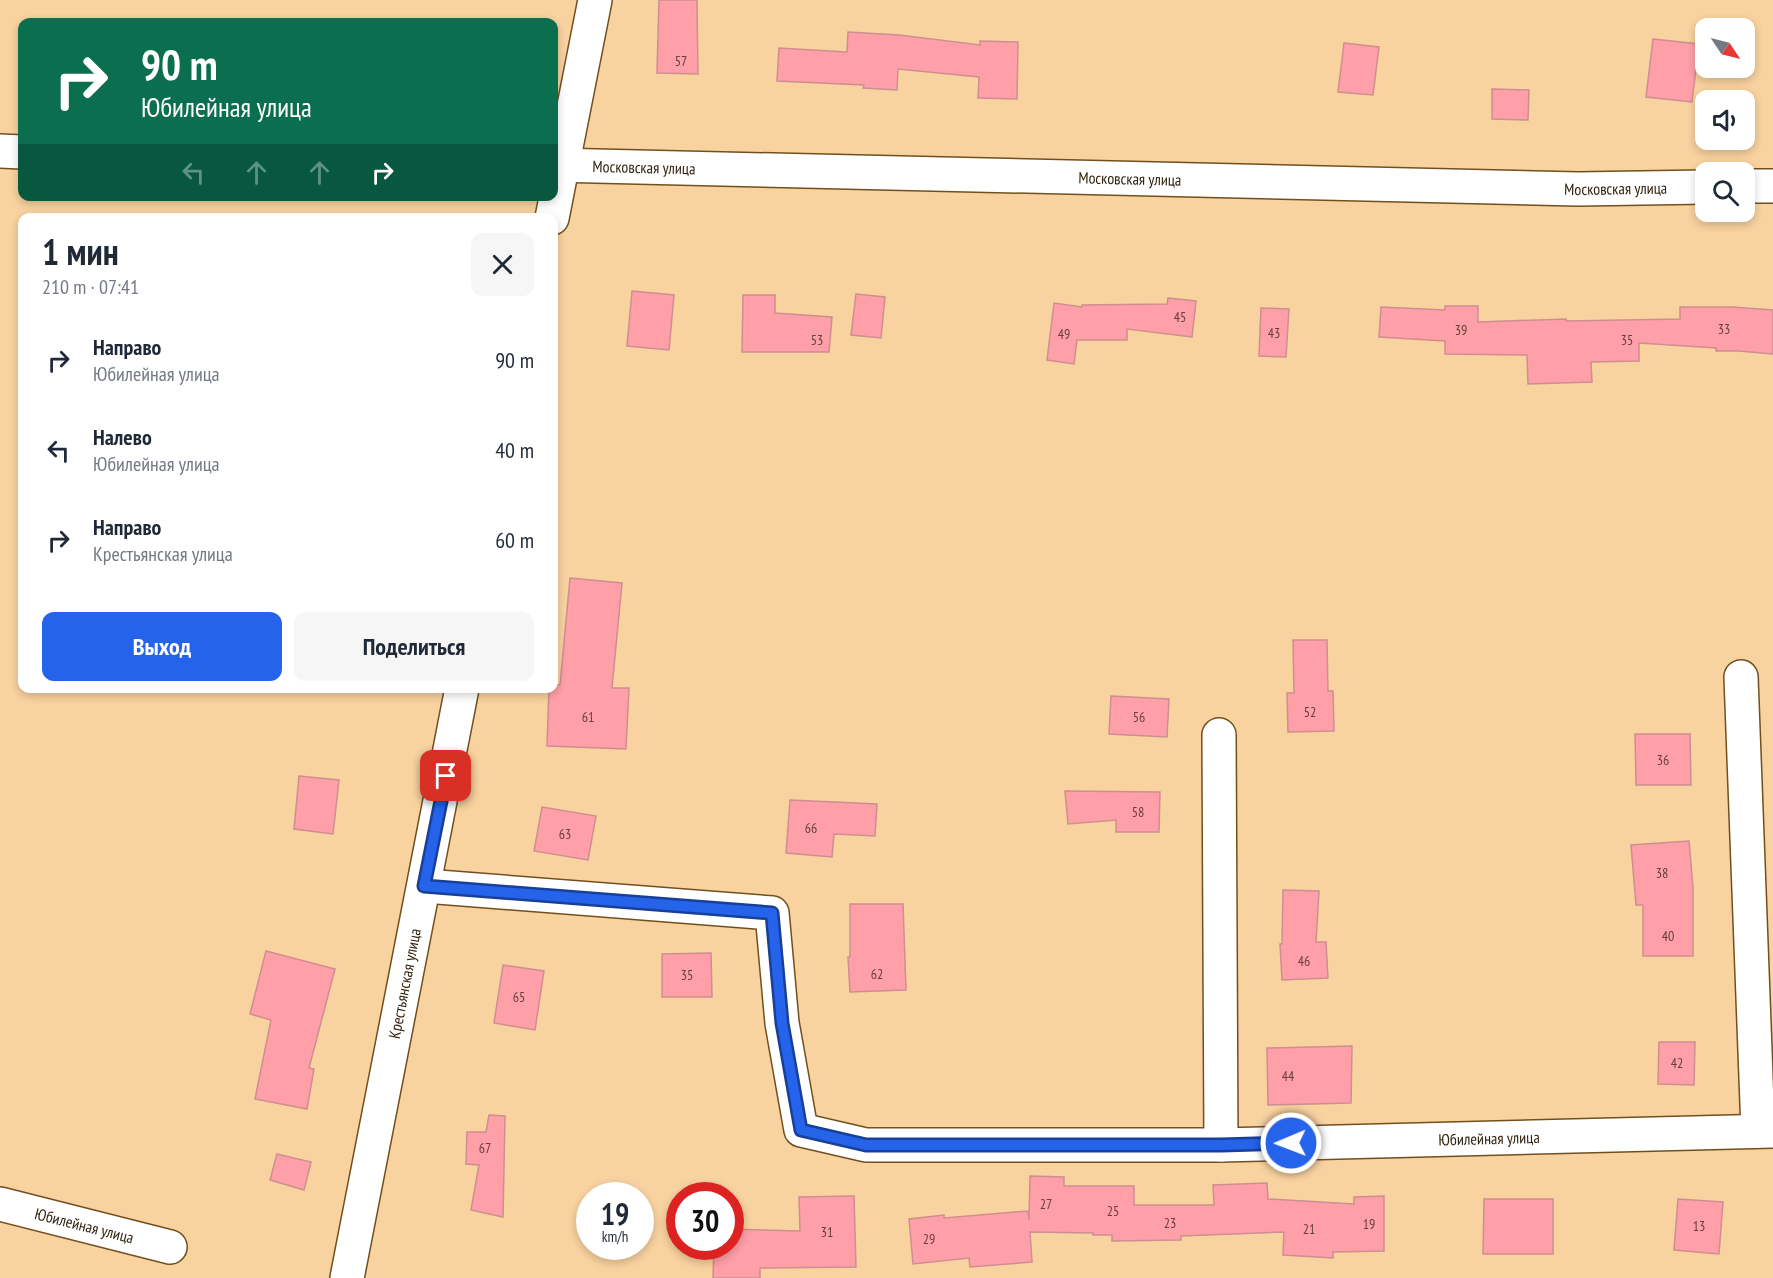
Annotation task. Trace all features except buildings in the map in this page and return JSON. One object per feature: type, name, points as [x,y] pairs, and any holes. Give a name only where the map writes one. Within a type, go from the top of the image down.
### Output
[{"type":"street","points":[[558,165],[595,0]]},
{"type":"street","points":[[0,151],[18,152]]},
{"type":"street","name":"Московская улица","points":[[558,165],[1578,189],[1695,187]]},
{"type":"street","points":[[1755,186],[1773,186]]},
{"type":"street","name":"Юбилейная улица","points":[[424,886],[772,913],[782,1023],[801,1130],[866,1145],[1221,1145],[1766,1131],[1740,677]]},
{"type":"street","name":"Крестьянская улица","points":[[347,1278],[461,693]]},
{"type":"street","points":[[1219,735],[1221,1145]]},
{"type":"street","name":"Юбилейная улица","points":[[0,1204],[170,1247]]},
{"type":"route","points":[[446,776],[424,886],[772,913],[782,1023],[801,1130],[866,1145],[1291,1143]]}]
